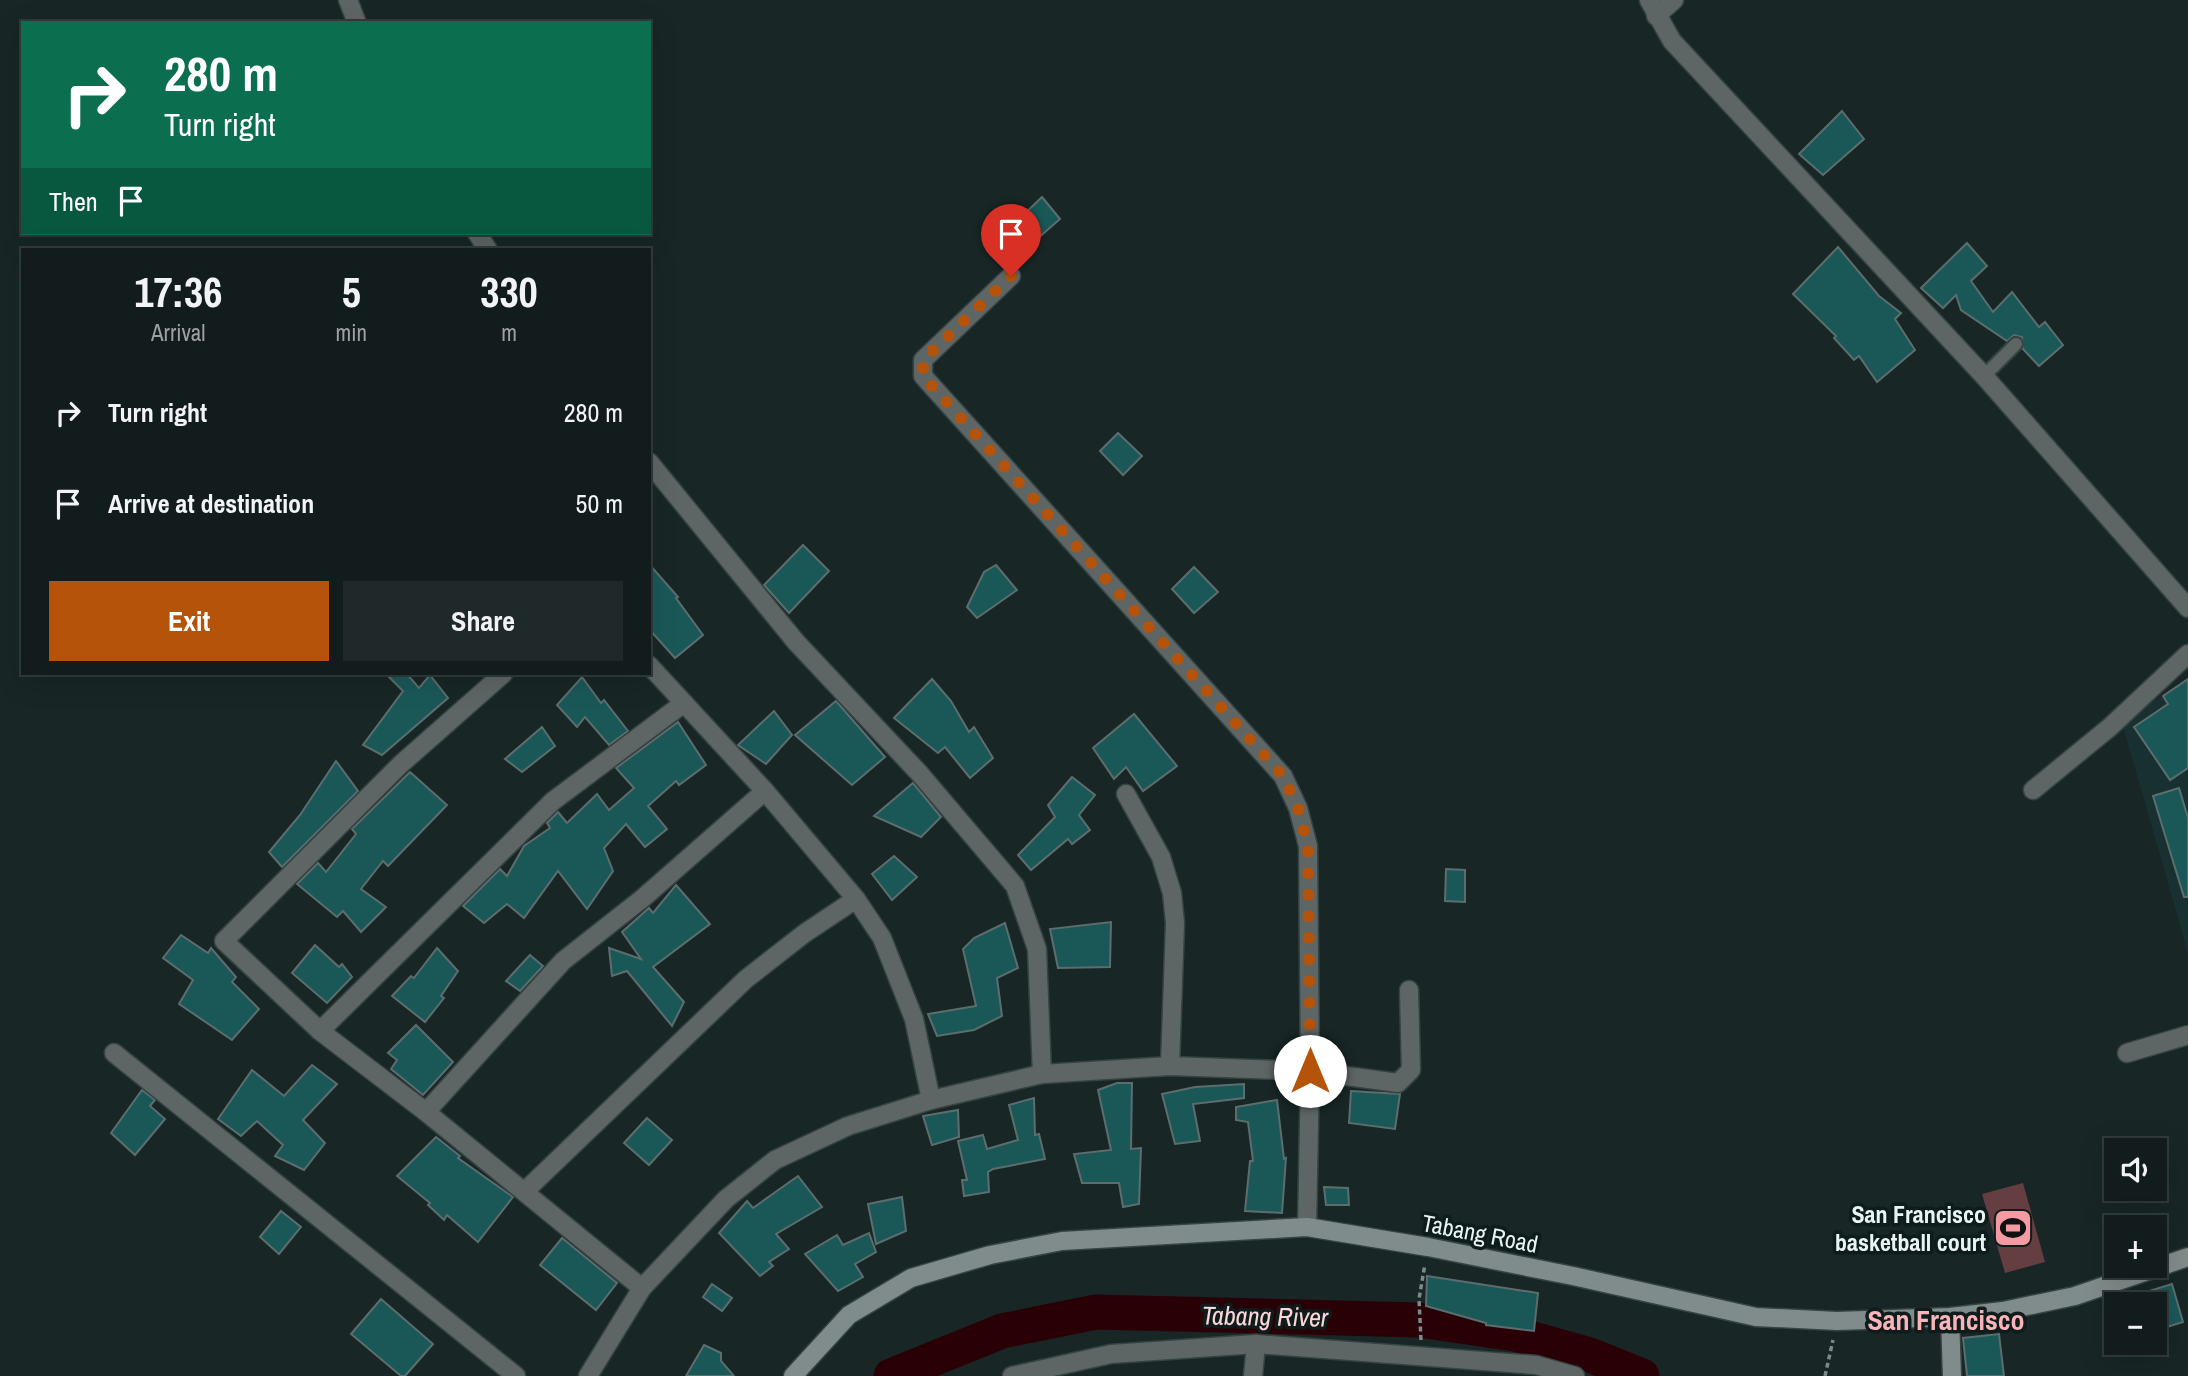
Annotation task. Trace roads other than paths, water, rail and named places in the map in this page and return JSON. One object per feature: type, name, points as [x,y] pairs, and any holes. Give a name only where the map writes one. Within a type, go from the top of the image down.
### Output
[{"type":"main road","name":"Tabang Road","points":[[793,1376],[849,1315],[911,1278],[990,1255],[1062,1241],[1307,1227],[1428,1247],[1756,1317],[1837,1321],[1950,1317],[2003,1311],[2075,1296],[2188,1257]]},
{"type":"main road","points":[[1950,1317],[1952,1376]]},
{"type":"street","points":[[348,0],[356,21]]},
{"type":"street","points":[[1674,0],[1653,8],[1672,41],[1984,376],[2188,608]]},
{"type":"street","points":[[1011,276],[923,360],[923,376],[1283,776],[1298,808],[1308,846],[1310,1071],[1307,1227]]},
{"type":"street","points":[[651,463],[796,642],[920,774],[1015,886],[1037,949],[1042,1074]]},
{"type":"street","points":[[2033,790],[2110,727],[2188,654]]},
{"type":"street","points":[[651,667],[765,791],[856,899],[882,938],[914,1019],[931,1100]]},
{"type":"street","points":[[502,675],[401,764],[224,941],[320,1031],[525,1191],[642,1288]]},
{"type":"street","points":[[320,1031],[552,802],[684,703]]},
{"type":"street","points":[[426,1112],[563,961],[643,898],[765,791]]},
{"type":"street","points":[[1126,794],[1161,857],[1172,893],[1175,923],[1170,1066]]},
{"type":"street","points":[[525,1191],[746,979],[856,899]]},
{"type":"street","points":[[588,1376],[642,1288],[726,1199],[775,1160],[848,1126],[931,1100],[1042,1074],[1170,1066],[1310,1071],[1398,1083],[1405,1079],[1411,1070],[1409,990]]},
{"type":"street","points":[[2127,1053],[2188,1035]]},
{"type":"street","points":[[114,1053],[516,1376]]},
{"type":"street","points":[[1012,1376],[1111,1354],[1256,1344],[1536,1365],[1575,1376]]},
{"type":"street","points":[[1253,1376],[1256,1344]]},
{"type":"lane","points":[[1984,376],[2016,344]]},
{"type":"waterway","name":"Tabang River","points":[[891,1376],[1002,1331],[1096,1312],[1419,1320],[1515,1334],[1590,1355],[1642,1376]]},
{"type":"place","name":"San Francisco basketball court","points":[[2013,1228]]},
{"type":"district","name":"San Francisco","points":[[1946,1320]]}]
